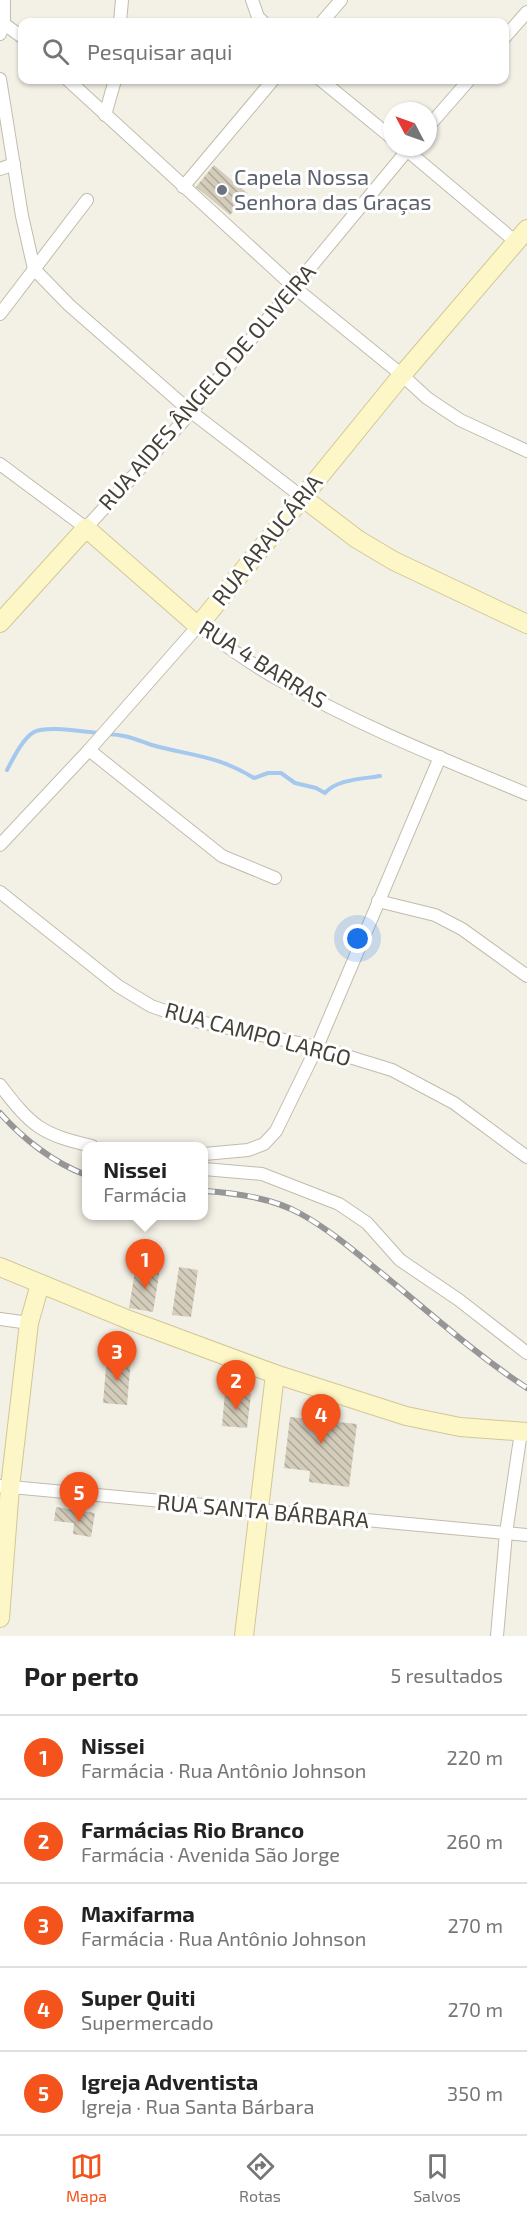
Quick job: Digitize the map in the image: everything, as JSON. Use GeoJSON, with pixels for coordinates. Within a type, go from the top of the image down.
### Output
{"type":"FeatureCollection","features":[{"type":"Feature","properties":{"kind":"street"},"geometry":{"type":"LineString","coordinates":[[4,0],[2,29],[18,35]]}},
{"type":"Feature","properties":{"kind":"street"},"geometry":{"type":"LineString","coordinates":[[120,18],[122,0]]}},
{"type":"Feature","properties":{"kind":"street"},"geometry":{"type":"LineString","coordinates":[[252,0],[259,18]]}},
{"type":"Feature","properties":{"kind":"street"},"geometry":{"type":"LineString","coordinates":[[325,18],[341,0]]}},
{"type":"Feature","properties":{"kind":"street"},"geometry":{"type":"LineString","coordinates":[[509,32],[527,12]]}},
{"type":"Feature","properties":{"kind":"street"},"geometry":{"type":"LineString","coordinates":[[0,79],[21,216],[34,269],[69,305],[190,411],[357,539],[394,561],[527,624]]}},
{"type":"Feature","properties":{"kind":"street"},"geometry":{"type":"LineString","coordinates":[[72,84],[294,287],[427,398],[460,420],[527,451]]}},
{"type":"Feature","properties":{"kind":"street"},"geometry":{"type":"LineString","coordinates":[[105,114],[113,84]]}},
{"type":"Feature","properties":{"kind":"street"},"geometry":{"type":"LineString","coordinates":[[183,187],[270,84]]}},
{"type":"Feature","properties":{"kind":"street"},"geometry":{"type":"LineString","coordinates":[[326,84],[383,131]]}},
{"type":"Feature","properties":{"kind":"street"},"geometry":{"type":"LineString","coordinates":[[437,117],[466,84]]}},
{"type":"Feature","properties":{"kind":"street","name":"RUA AIDES ÂNGELO DE OLIVEIRA"},"geometry":{"type":"LineString","coordinates":[[0,623],[190,411],[400,156]]}},
{"type":"Feature","properties":{"kind":"street"},"geometry":{"type":"LineString","coordinates":[[418,156],[522,235]]}},
{"type":"Feature","properties":{"kind":"street"},"geometry":{"type":"LineString","coordinates":[[0,169],[14,164]]}},
{"type":"Feature","properties":{"kind":"street"},"geometry":{"type":"LineString","coordinates":[[0,314],[87,200]]}},
{"type":"Feature","properties":{"kind":"street","name":"RUA ARAUCÁRIA"},"geometry":{"type":"LineString","coordinates":[[0,845],[89,750],[198,626],[402,375],[522,235]]}},
{"type":"Feature","properties":{"kind":"street","name":"RUA 4 BARRAS"},"geometry":{"type":"LineString","coordinates":[[0,464],[86,528],[198,626],[275,678],[311,698],[527,794]]}},
{"type":"Feature","properties":{"kind":"street"},"geometry":{"type":"LineString","coordinates":[[89,750],[222,856],[275,878]]}},
{"type":"Feature","properties":{"kind":"street"},"geometry":{"type":"LineString","coordinates":[[208,1154],[248,1150],[264,1144],[276,1131],[317,1047],[440,757]]}},
{"type":"Feature","properties":{"kind":"street","name":"RUA CAMPO LARGO"},"geometry":{"type":"LineString","coordinates":[[0,892],[118,986],[151,1006],[191,1020],[317,1047],[392,1070],[454,1103],[527,1157]]}},
{"type":"Feature","properties":{"kind":"street"},"geometry":{"type":"LineString","coordinates":[[378,901],[435,915],[462,929],[527,976]]}},
{"type":"Feature","properties":{"kind":"street"},"geometry":{"type":"LineString","coordinates":[[0,1085],[21,1112],[39,1129],[82,1144]]}},
{"type":"Feature","properties":{"kind":"street"},"geometry":{"type":"LineString","coordinates":[[208,1169],[262,1174],[339,1204],[367,1224],[400,1260],[459,1300],[527,1353]]}},
{"type":"Feature","properties":{"kind":"street"},"geometry":{"type":"LineString","coordinates":[[0,1267],[129,1320],[275,1374],[406,1416],[460,1427],[524,1432],[506,1533],[497,1636]]}},
{"type":"Feature","properties":{"kind":"street"},"geometry":{"type":"LineString","coordinates":[[0,1618],[5,1487],[29,1323],[40,1284]]}},
{"type":"Feature","properties":{"kind":"street"},"geometry":{"type":"LineString","coordinates":[[0,1319],[29,1323]]}},
{"type":"Feature","properties":{"kind":"street"},"geometry":{"type":"LineString","coordinates":[[244,1636],[275,1374]]}},
{"type":"Feature","properties":{"kind":"street","name":"RUA SANTA BÁRBARA"},"geometry":{"type":"LineString","coordinates":[[5,1487],[527,1535]]}},
{"type":"Feature","properties":{"kind":"building","name":"Capela Nossa Senhora das Graças"},"geometry":{"type":"Polygon","coordinates":[[[214,165],[248,194],[230,215],[196,187],[214,165]]]}},
{"type":"Feature","properties":{"kind":"building"},"geometry":{"type":"Polygon","coordinates":[[[136,1265],[160,1269],[153,1312],[129,1308],[136,1265]]]}},
{"type":"Feature","properties":{"kind":"building"},"geometry":{"type":"Polygon","coordinates":[[[179,1267],[198,1270],[191,1317],[172,1315],[179,1267]]]}},
{"type":"Feature","properties":{"kind":"building"},"geometry":{"type":"Polygon","coordinates":[[[107,1356],[131,1358],[127,1405],[103,1403],[107,1356]]]}},
{"type":"Feature","properties":{"kind":"building"},"geometry":{"type":"Polygon","coordinates":[[[225,1392],[251,1394],[247,1428],[222,1426],[225,1392]]]}},
{"type":"Feature","properties":{"kind":"building"},"geometry":{"type":"Polygon","coordinates":[[[290,1417],[357,1424],[349,1487],[309,1482],[310,1471],[284,1468],[290,1417]]]}},
{"type":"Feature","properties":{"kind":"building"},"geometry":{"type":"Polygon","coordinates":[[[56,1507],[95,1513],[91,1537],[73,1534],[74,1523],[54,1521],[56,1507]]]}},
{"type":"Feature","properties":{"kind":"waterway"},"geometry":{"type":"LineString","coordinates":[[7,770],[22,744],[34,732],[57,729],[100,733]]}},
{"type":"Feature","properties":{"kind":"waterway"},"geometry":{"type":"LineString","coordinates":[[107,734],[126,736],[152,745],[216,760],[254,778],[268,773],[281,773],[295,783],[316,788],[325,793],[343,782],[380,776]]}},
{"type":"Feature","properties":{"kind":"railway"},"geometry":{"type":"LineString","coordinates":[[0,1113],[40,1149],[62,1164],[82,1173]]}},
{"type":"Feature","properties":{"kind":"railway"},"geometry":{"type":"LineString","coordinates":[[208,1191],[266,1200],[290,1208],[311,1220],[349,1247],[450,1330],[527,1388]]}},
{"type":"Feature","properties":{"kind":"place","name":"Capela Nossa Senhora das Graças"},"geometry":{"type":"Point","coordinates":[222,190]}},
{"type":"Feature","properties":{"kind":"place","name":"Nissei"},"geometry":{"type":"Point","coordinates":[145,1289]}},
{"type":"Feature","properties":{"kind":"place","name":"Maxifarma"},"geometry":{"type":"Point","coordinates":[117,1381]}},
{"type":"Feature","properties":{"kind":"place","name":"Farmácias Rio Branco"},"geometry":{"type":"Point","coordinates":[236,1410]}},
{"type":"Feature","properties":{"kind":"place","name":"Super Quiti"},"geometry":{"type":"Point","coordinates":[321,1444]}},
{"type":"Feature","properties":{"kind":"place","name":"Igreja Adventista"},"geometry":{"type":"Point","coordinates":[79,1522]}}]}
